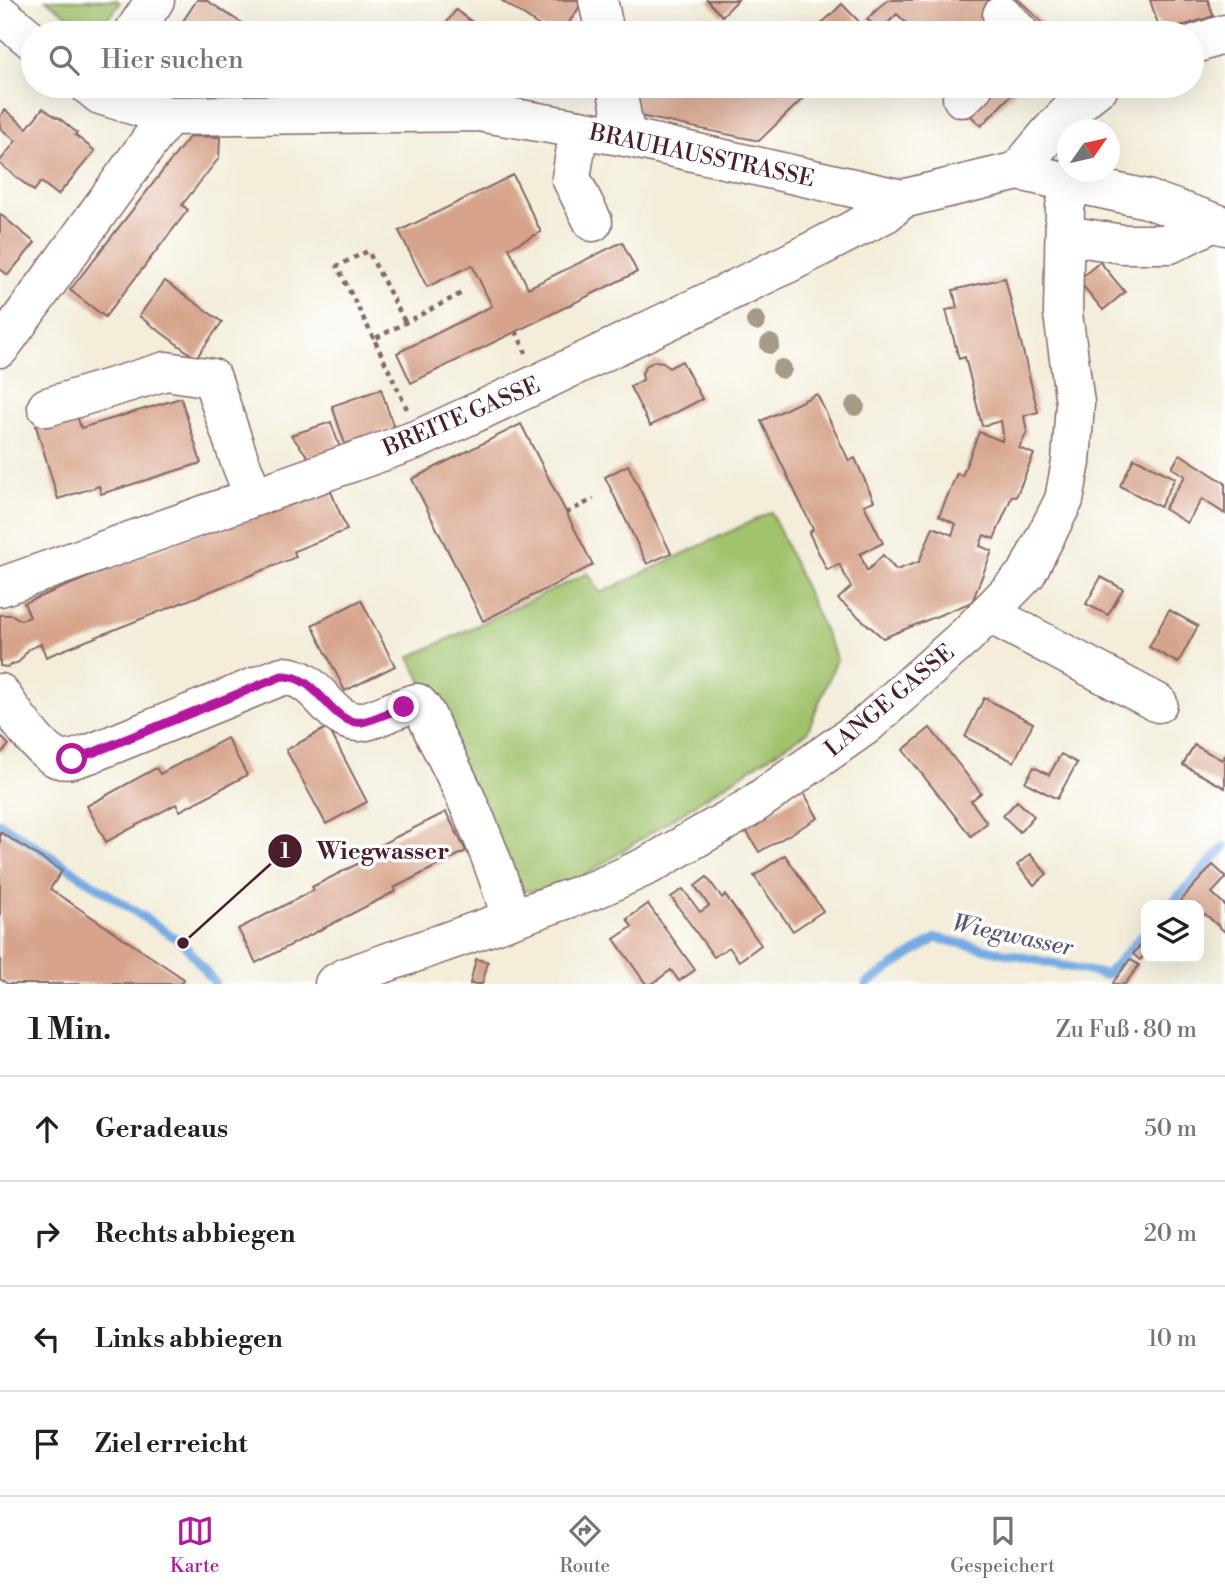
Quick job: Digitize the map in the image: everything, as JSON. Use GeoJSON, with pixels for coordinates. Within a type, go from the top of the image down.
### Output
{"type":"FeatureCollection","features":[{"type":"Feature","properties":{"kind":"street"},"geometry":{"type":"LineString","coordinates":[[140,21],[155,0]]}},
{"type":"Feature","properties":{"kind":"street"},"geometry":{"type":"LineString","coordinates":[[598,0],[602,21]]}},
{"type":"Feature","properties":{"kind":"street"},"geometry":{"type":"LineString","coordinates":[[0,14],[21,31]]}},
{"type":"Feature","properties":{"kind":"street"},"geometry":{"type":"LineString","coordinates":[[1204,41],[1225,34]]}},
{"type":"Feature","properties":{"kind":"street","name":"BRAUHAUSSTRASSE"},"geometry":{"type":"LineString","coordinates":[[121,98],[168,116],[479,112],[626,137],[902,199],[1018,171],[1147,199],[1219,224]]}},
{"type":"Feature","properties":{"kind":"street"},"geometry":{"type":"LineString","coordinates":[[618,98],[626,137]]}},
{"type":"Feature","properties":{"kind":"street"},"geometry":{"type":"LineString","coordinates":[[1018,171],[1078,98]]}},
{"type":"Feature","properties":{"kind":"street"},"geometry":{"type":"LineString","coordinates":[[0,348],[168,116]]}},
{"type":"Feature","properties":{"kind":"street"},"geometry":{"type":"LineString","coordinates":[[579,129],[571,178],[593,222]]}},
{"type":"Feature","properties":{"kind":"street","name":"LANGE GASSE"},"geometry":{"type":"LineString","coordinates":[[334,984],[346,977],[599,888],[649,864],[747,809],[865,726],[967,635],[1027,573],[1063,500],[1071,462],[1074,403],[1063,314],[1065,207],[1072,184]]}},
{"type":"Feature","properties":{"kind":"street","name":"BREITE GASSE"},"geometry":{"type":"LineString","coordinates":[[0,587],[421,438],[789,263],[886,213],[902,199]]}},
{"type":"Feature","properties":{"kind":"street"},"geometry":{"type":"LineString","coordinates":[[1065,235],[1123,244],[1170,244],[1219,224]]}},
{"type":"Feature","properties":{"kind":"street"},"geometry":{"type":"LineString","coordinates":[[47,407],[166,370],[212,378],[254,497]]}},
{"type":"Feature","properties":{"kind":"street"},"geometry":{"type":"LineString","coordinates":[[988,613],[1158,704]]}},
{"type":"Feature","properties":{"kind":"street"},"geometry":{"type":"LineString","coordinates":[[0,693],[35,738],[52,756],[61,760],[92,753],[282,676],[297,678],[308,684],[335,712],[351,721],[361,722],[416,703],[424,712],[443,749],[491,856],[511,919]]}},
{"type":"Feature","properties":{"kind":"path"},"geometry":{"type":"LineString","coordinates":[[405,322],[368,251],[337,266],[421,438]]}},
{"type":"Feature","properties":{"kind":"path"},"geometry":{"type":"LineString","coordinates":[[374,339],[464,292]]}},
{"type":"Feature","properties":{"kind":"path"},"geometry":{"type":"LineString","coordinates":[[516,331],[529,360]]}},
{"type":"Feature","properties":{"kind":"path"},"geometry":{"type":"LineString","coordinates":[[566,513],[594,499]]}},
{"type":"Feature","properties":{"kind":"green space"},"geometry":{"type":"Polygon","coordinates":[[[46,0],[117,0],[120,3],[106,21],[75,21],[46,0]]]}},
{"type":"Feature","properties":{"kind":"green space"},"geometry":{"type":"Polygon","coordinates":[[[771,512],[837,659],[807,732],[562,890],[518,891],[503,853],[410,657],[588,573],[601,593],[771,512]]]}},
{"type":"Feature","properties":{"kind":"building"},"geometry":{"type":"Polygon","coordinates":[[[197,0],[206,0],[238,21],[183,21],[197,0]]]}},
{"type":"Feature","properties":{"kind":"building"},"geometry":{"type":"Polygon","coordinates":[[[501,0],[577,0],[582,3],[570,21],[532,21],[501,0]]]}},
{"type":"Feature","properties":{"kind":"building"},"geometry":{"type":"Polygon","coordinates":[[[707,0],[738,0],[722,16],[707,0]]]}},
{"type":"Feature","properties":{"kind":"building"},"geometry":{"type":"Polygon","coordinates":[[[887,0],[1019,0],[1041,21],[904,21],[897,14],[890,21],[867,19],[887,0]]]}},
{"type":"Feature","properties":{"kind":"building"},"geometry":{"type":"Polygon","coordinates":[[[1150,0],[1208,0],[1213,16],[1198,21],[1157,21],[1150,0]]]}},
{"type":"Feature","properties":{"kind":"building"},"geometry":{"type":"Polygon","coordinates":[[[842,4],[858,21],[824,21],[842,4]]]}},
{"type":"Feature","properties":{"kind":"building"},"geometry":{"type":"Polygon","coordinates":[[[456,10],[471,21],[448,21],[456,10]]]}},
{"type":"Feature","properties":{"kind":"building"},"geometry":{"type":"Polygon","coordinates":[[[630,98],[804,98],[759,141],[635,115],[630,98]]]}},
{"type":"Feature","properties":{"kind":"building"},"geometry":{"type":"Polygon","coordinates":[[[973,98],[1008,98],[981,126],[963,108],[973,98]]]}},
{"type":"Feature","properties":{"kind":"building"},"geometry":{"type":"Polygon","coordinates":[[[43,108],[58,117],[95,151],[58,195],[41,182],[34,191],[0,164],[16,141],[0,128],[0,117],[5,110],[27,128],[43,108]]]}},
{"type":"Feature","properties":{"kind":"building"},"geometry":{"type":"Polygon","coordinates":[[[190,136],[220,137],[219,158],[182,205],[188,210],[105,317],[70,290],[190,136]]]}},
{"type":"Feature","properties":{"kind":"building"},"geometry":{"type":"Polygon","coordinates":[[[513,175],[541,232],[509,248],[528,288],[622,242],[637,272],[411,383],[397,353],[492,306],[472,265],[427,287],[399,231],[513,175]]]}},
{"type":"Feature","properties":{"kind":"building"},"geometry":{"type":"Polygon","coordinates":[[[0,214],[35,243],[8,275],[0,269],[0,214]]]}},
{"type":"Feature","properties":{"kind":"building"},"geometry":{"type":"Polygon","coordinates":[[[1100,262],[1125,292],[1103,310],[1078,280],[1100,262]]]}},
{"type":"Feature","properties":{"kind":"building"},"geometry":{"type":"Polygon","coordinates":[[[1005,278],[1038,412],[1024,416],[1027,432],[1019,448],[1034,454],[994,539],[984,535],[980,546],[992,551],[972,602],[883,638],[838,599],[851,587],[839,564],[827,570],[809,533],[813,529],[761,421],[817,394],[849,461],[855,458],[874,501],[864,505],[883,543],[860,554],[867,571],[883,555],[896,570],[919,562],[933,527],[952,535],[956,524],[939,516],[957,473],[962,476],[979,432],[1002,441],[1003,433],[1001,421],[982,426],[965,357],[959,359],[946,310],[957,308],[953,290],[1005,278]]]}},
{"type":"Feature","properties":{"kind":"building"},"geometry":{"type":"Polygon","coordinates":[[[165,281],[222,322],[196,358],[139,316],[165,281]]]}},
{"type":"Feature","properties":{"kind":"building"},"geometry":{"type":"Polygon","coordinates":[[[655,361],[663,362],[669,368],[682,361],[702,399],[650,426],[630,387],[643,380],[642,373],[646,366],[655,361]]]}},
{"type":"Feature","properties":{"kind":"building"},"geometry":{"type":"Polygon","coordinates":[[[381,389],[394,428],[345,444],[332,406],[381,389]]]}},
{"type":"Feature","properties":{"kind":"building"},"geometry":{"type":"Polygon","coordinates":[[[181,398],[201,463],[101,494],[99,486],[58,499],[36,426],[76,413],[81,428],[181,398]]]}},
{"type":"Feature","properties":{"kind":"building"},"geometry":{"type":"Polygon","coordinates":[[[331,422],[340,448],[309,458],[291,435],[331,422]]]}},
{"type":"Feature","properties":{"kind":"building"},"geometry":{"type":"Polygon","coordinates":[[[521,424],[593,565],[483,621],[412,479],[521,424]]]}},
{"type":"Feature","properties":{"kind":"building"},"geometry":{"type":"Polygon","coordinates":[[[1180,454],[1225,483],[1225,514],[1202,499],[1187,523],[1164,509],[1185,476],[1172,468],[1180,454]]]}},
{"type":"Feature","properties":{"kind":"building"},"geometry":{"type":"Polygon","coordinates":[[[1134,458],[1175,478],[1160,507],[1120,486],[1134,458]]]}},
{"type":"Feature","properties":{"kind":"building"},"geometry":{"type":"Polygon","coordinates":[[[628,465],[671,553],[647,564],[605,477],[628,465]]]}},
{"type":"Feature","properties":{"kind":"building"},"geometry":{"type":"Polygon","coordinates":[[[327,482],[347,530],[294,551],[296,557],[46,657],[41,644],[29,649],[19,662],[7,667],[0,666],[0,615],[12,615],[21,620],[30,617],[24,603],[327,482]]]}},
{"type":"Feature","properties":{"kind":"building"},"geometry":{"type":"Polygon","coordinates":[[[1101,577],[1123,589],[1108,615],[1086,604],[1101,577]]]}},
{"type":"Feature","properties":{"kind":"building"},"geometry":{"type":"Polygon","coordinates":[[[361,600],[395,666],[345,691],[312,625],[361,600]]]}},
{"type":"Feature","properties":{"kind":"building"},"geometry":{"type":"Polygon","coordinates":[[[1169,610],[1198,626],[1178,663],[1149,647],[1169,610]]]}},
{"type":"Feature","properties":{"kind":"building"},"geometry":{"type":"Polygon","coordinates":[[[984,698],[1033,723],[1014,762],[965,737],[984,698]]]}},
{"type":"Feature","properties":{"kind":"building"},"geometry":{"type":"Polygon","coordinates":[[[328,727],[367,802],[326,824],[286,750],[328,727]]]}},
{"type":"Feature","properties":{"kind":"building"},"geometry":{"type":"Polygon","coordinates":[[[930,728],[981,793],[971,801],[987,823],[971,836],[903,750],[930,728]]]}},
{"type":"Feature","properties":{"kind":"building"},"geometry":{"type":"Polygon","coordinates":[[[0,735],[9,745],[0,754],[0,735]]]}},
{"type":"Feature","properties":{"kind":"building"},"geometry":{"type":"Polygon","coordinates":[[[227,738],[247,775],[180,811],[176,804],[106,842],[87,806],[156,768],[160,774],[227,738]]]}},
{"type":"Feature","properties":{"kind":"building"},"geometry":{"type":"Polygon","coordinates":[[[1194,745],[1222,760],[1225,755],[1225,788],[1183,765],[1194,745]]]}},
{"type":"Feature","properties":{"kind":"building"},"geometry":{"type":"Polygon","coordinates":[[[1061,754],[1077,763],[1057,799],[1025,782],[1034,767],[1049,775],[1061,754]]]}},
{"type":"Feature","properties":{"kind":"building"},"geometry":{"type":"Polygon","coordinates":[[[804,793],[818,818],[759,852],[744,827],[804,793]]]}},
{"type":"Feature","properties":{"kind":"building"},"geometry":{"type":"Polygon","coordinates":[[[1017,801],[1034,816],[1020,832],[1003,816],[1017,801]]]}},
{"type":"Feature","properties":{"kind":"building"},"geometry":{"type":"Polygon","coordinates":[[[446,812],[466,851],[394,888],[396,891],[256,963],[238,929],[377,854],[374,848],[446,812]]]}},
{"type":"Feature","properties":{"kind":"building"},"geometry":{"type":"Polygon","coordinates":[[[0,832],[62,871],[50,889],[184,979],[180,984],[8,984],[0,979],[0,832]]]}},
{"type":"Feature","properties":{"kind":"building"},"geometry":{"type":"Polygon","coordinates":[[[1030,854],[1047,874],[1034,885],[1017,865],[1030,854]]]}},
{"type":"Feature","properties":{"kind":"building"},"geometry":{"type":"Polygon","coordinates":[[[785,855],[823,911],[793,931],[754,876],[785,855]]]}},
{"type":"Feature","properties":{"kind":"building"},"geometry":{"type":"Polygon","coordinates":[[[1213,865],[1225,876],[1212,893],[1225,905],[1225,932],[1204,915],[1204,900],[1181,900],[1213,865]]]}},
{"type":"Feature","properties":{"kind":"building"},"geometry":{"type":"Polygon","coordinates":[[[707,877],[722,898],[725,895],[761,945],[739,961],[729,947],[714,957],[671,897],[683,889],[700,912],[709,906],[695,886],[707,877]]]}},
{"type":"Feature","properties":{"kind":"building"},"geometry":{"type":"Polygon","coordinates":[[[648,904],[695,970],[679,981],[671,970],[652,984],[646,984],[614,939],[632,927],[627,919],[648,904]]]}},
{"type":"Feature","properties":{"kind":"building"},"geometry":{"type":"Polygon","coordinates":[[[1141,945],[1140,960],[1133,954],[1141,945]]]}},
{"type":"Feature","properties":{"kind":"building"},"geometry":{"type":"Polygon","coordinates":[[[476,959],[488,962],[482,984],[470,984],[476,959]]]}},
{"type":"Feature","properties":{"kind":"building"},"geometry":{"type":"Polygon","coordinates":[[[1130,959],[1139,965],[1125,984],[1114,984],[1113,983],[1130,959]]]}},
{"type":"Feature","properties":{"kind":"waterway","name":"Wiegwasser"},"geometry":{"type":"LineString","coordinates":[[0,823],[183,943],[215,983]]}},
{"type":"Feature","properties":{"kind":"waterway","name":"Wiegwasser"},"geometry":{"type":"LineString","coordinates":[[1175,900],[1225,846]]}},
{"type":"Feature","properties":{"kind":"waterway","name":"Wiegwasser"},"geometry":{"type":"LineString","coordinates":[[866,984],[936,938],[1106,975],[1141,936]]}},
{"type":"Feature","properties":{"kind":"place","name":"Wiegwasser"},"geometry":{"type":"Point","coordinates":[183,943]}},
{"type":"Feature","properties":{"kind":"route"},"geometry":{"type":"LineString","coordinates":[[72,759],[282,676],[297,678],[308,684],[335,712],[351,721],[361,722],[404,707]]}}]}
